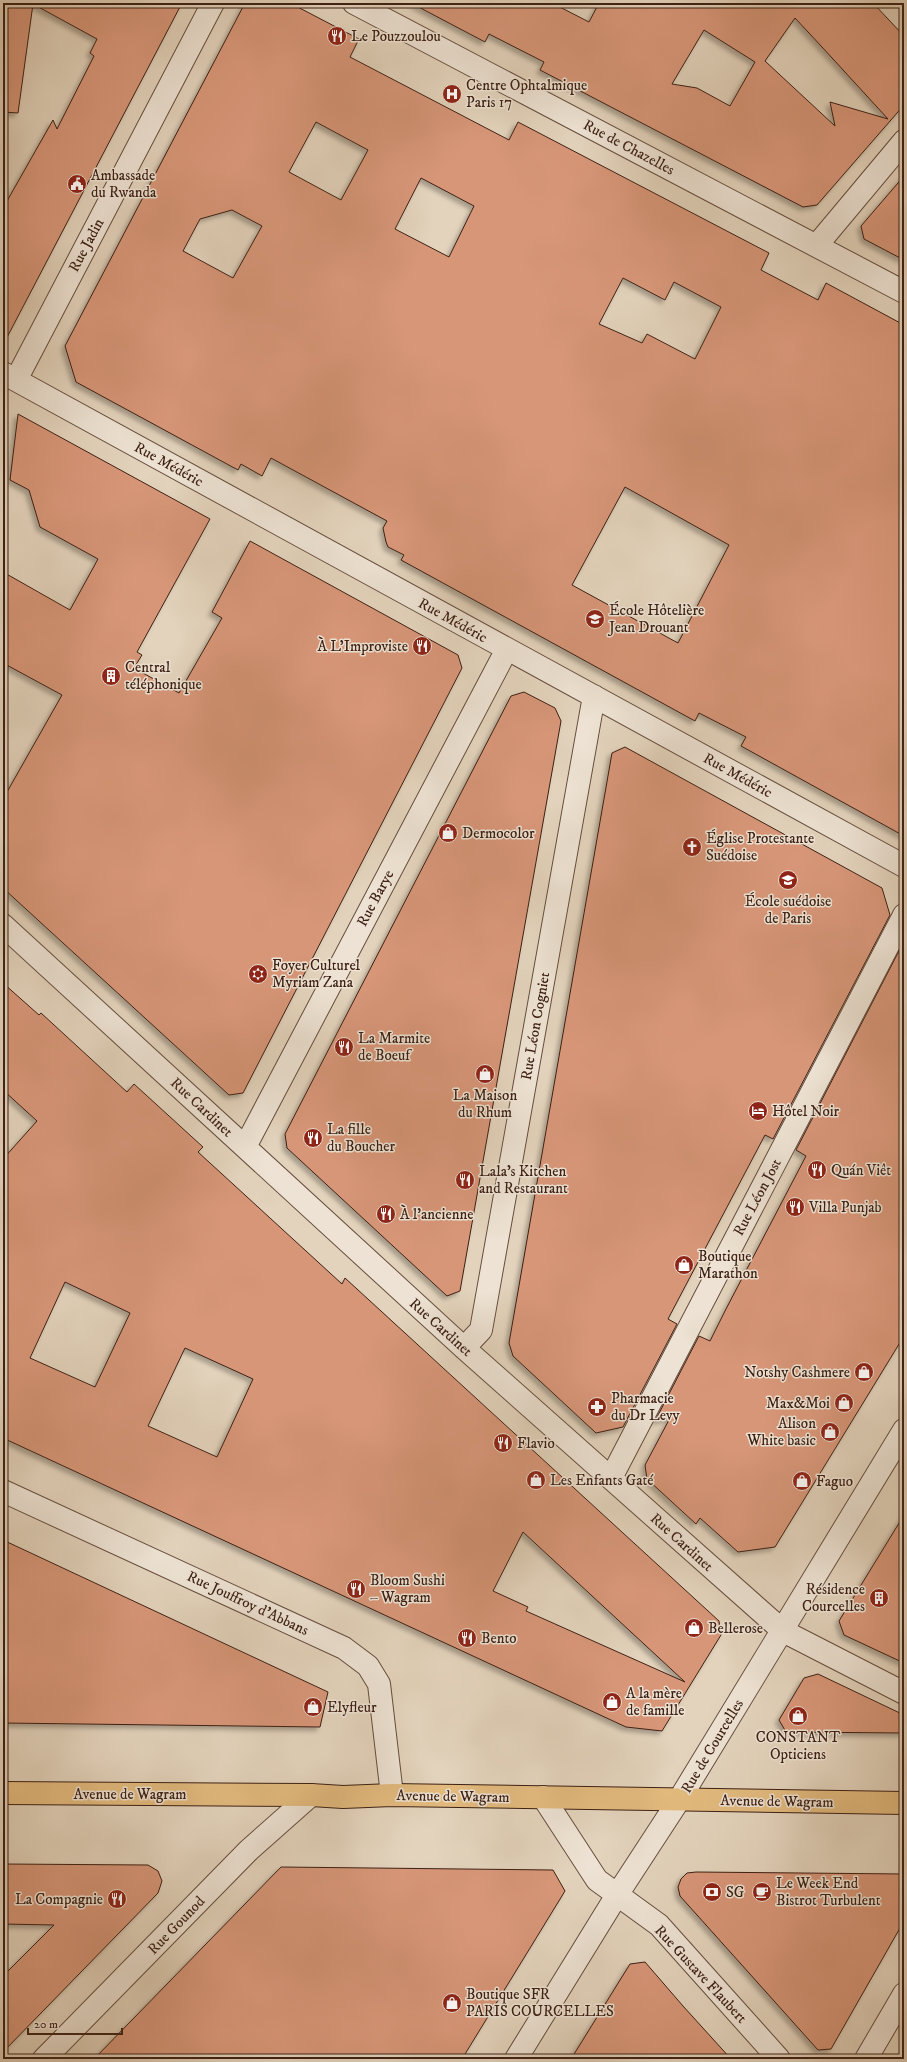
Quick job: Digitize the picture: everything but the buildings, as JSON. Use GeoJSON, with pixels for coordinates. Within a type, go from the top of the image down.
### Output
{"type":"FeatureCollection","features":[{"type":"Feature","properties":{"kind":"main road","name":"Avenue de Wagram"},"geometry":{"type":"LineString","coordinates":[[3,1793],[311,1795],[343,1797],[543,1797],[904,1803]]}},
{"type":"Feature","properties":{"kind":"street","name":"Rue Jadin"},"geometry":{"type":"LineString","coordinates":[[9,376],[213,3]]}},
{"type":"Feature","properties":{"kind":"street","name":"Rue de Chazelles"},"geometry":{"type":"LineString","coordinates":[[354,3],[904,292]]}},
{"type":"Feature","properties":{"kind":"street"},"geometry":{"type":"LineString","coordinates":[[817,245],[904,141]]}},
{"type":"Feature","properties":{"kind":"street","name":"Rue Médéric"},"geometry":{"type":"LineString","coordinates":[[9,376],[904,866]]}},
{"type":"Feature","properties":{"kind":"street","name":"Rue Barye"},"geometry":{"type":"LineString","coordinates":[[245,1147],[507,649]]}},
{"type":"Feature","properties":{"kind":"street","name":"Rue Léon Cogniet"},"geometry":{"type":"LineString","coordinates":[[464,1348],[482,1330],[594,696]]}},
{"type":"Feature","properties":{"kind":"street","name":"Rue Léon Jost"},"geometry":{"type":"LineString","coordinates":[[611,1478],[904,915]]}},
{"type":"Feature","properties":{"kind":"street","name":"Rue Cardinet"},"geometry":{"type":"LineString","coordinates":[[3,925],[464,1348],[783,1631],[904,1693]]}},
{"type":"Feature","properties":{"kind":"street","name":"Rue de Courcelles"},"geometry":{"type":"LineString","coordinates":[[516,2059],[617,1895],[679,1800],[904,1430]]}},
{"type":"Feature","properties":{"kind":"street","name":"Rue Jouffroy d'Abbans"},"geometry":{"type":"LineString","coordinates":[[3,1490],[344,1648],[368,1666],[379,1684],[392,1796]]}},
{"type":"Feature","properties":{"kind":"street","name":"Rue Gounod"},"geometry":{"type":"LineString","coordinates":[[44,2059],[249,1850],[311,1795]]}},
{"type":"Feature","properties":{"kind":"street","name":"Rue Gustave Flaubert"},"geometry":{"type":"LineString","coordinates":[[543,1797],[598,1880],[659,1926],[779,2059]]}},
{"type":"Feature","properties":{"kind":"street"},"geometry":{"type":"LineString","coordinates":[[866,2059],[904,1994]]}},
{"type":"Feature","properties":{"kind":"place","name":"Le Pouzzoulou"},"geometry":{"type":"Point","coordinates":[337,36]}},
{"type":"Feature","properties":{"kind":"place","name":"Centre Ophtalmique Paris 17"},"geometry":{"type":"Point","coordinates":[452,94]}},
{"type":"Feature","properties":{"kind":"place","name":"Ambassade du Rwanda"},"geometry":{"type":"Point","coordinates":[77,184]}},
{"type":"Feature","properties":{"kind":"place","name":"École Hôtelière Jean Drouant"},"geometry":{"type":"Point","coordinates":[595,619]}},
{"type":"Feature","properties":{"kind":"place","name":"À L'Improviste"},"geometry":{"type":"Point","coordinates":[422,646]}},
{"type":"Feature","properties":{"kind":"place","name":"Central téléphonique"},"geometry":{"type":"Point","coordinates":[111,676]}},
{"type":"Feature","properties":{"kind":"place","name":"Dermocolor"},"geometry":{"type":"Point","coordinates":[448,833]}},
{"type":"Feature","properties":{"kind":"place","name":"Église Protestante Suédoise"},"geometry":{"type":"Point","coordinates":[692,847]}},
{"type":"Feature","properties":{"kind":"place","name":"École suédoise de Paris"},"geometry":{"type":"Point","coordinates":[788,880]}},
{"type":"Feature","properties":{"kind":"place","name":"Foyer Culturel Myriam Zana"},"geometry":{"type":"Point","coordinates":[258,974]}},
{"type":"Feature","properties":{"kind":"place","name":"La Marmite de Boeuf"},"geometry":{"type":"Point","coordinates":[344,1047]}},
{"type":"Feature","properties":{"kind":"place","name":"La Maison du Rhum"},"geometry":{"type":"Point","coordinates":[485,1074]}},
{"type":"Feature","properties":{"kind":"place","name":"Hôtel Noir"},"geometry":{"type":"Point","coordinates":[758,1111]}},
{"type":"Feature","properties":{"kind":"place","name":"La fille du Boucher"},"geometry":{"type":"Point","coordinates":[313,1138]}},
{"type":"Feature","properties":{"kind":"place","name":"Quán Viêt"},"geometry":{"type":"Point","coordinates":[817,1170]}},
{"type":"Feature","properties":{"kind":"place","name":"Lala's Kitchen and Restaurant"},"geometry":{"type":"Point","coordinates":[465,1180]}},
{"type":"Feature","properties":{"kind":"place","name":"Villa Punjab"},"geometry":{"type":"Point","coordinates":[795,1207]}},
{"type":"Feature","properties":{"kind":"place","name":"À l'ancienne"},"geometry":{"type":"Point","coordinates":[386,1214]}},
{"type":"Feature","properties":{"kind":"place","name":"Boutique Marathon"},"geometry":{"type":"Point","coordinates":[684,1265]}},
{"type":"Feature","properties":{"kind":"place","name":"Notshy Cashmere"},"geometry":{"type":"Point","coordinates":[864,1372]}},
{"type":"Feature","properties":{"kind":"place","name":"Max&Moi"},"geometry":{"type":"Point","coordinates":[844,1403]}},
{"type":"Feature","properties":{"kind":"place","name":"Pharmacie du Dr Levy"},"geometry":{"type":"Point","coordinates":[597,1407]}},
{"type":"Feature","properties":{"kind":"place","name":"Alison White basic"},"geometry":{"type":"Point","coordinates":[830,1432]}},
{"type":"Feature","properties":{"kind":"place","name":"Flavio"},"geometry":{"type":"Point","coordinates":[503,1443]}},
{"type":"Feature","properties":{"kind":"place","name":"Les Enfants Gaté"},"geometry":{"type":"Point","coordinates":[536,1480]}},
{"type":"Feature","properties":{"kind":"place","name":"Faguo"},"geometry":{"type":"Point","coordinates":[802,1481]}},
{"type":"Feature","properties":{"kind":"place","name":"Bloom Sushi – Wagram"},"geometry":{"type":"Point","coordinates":[356,1589]}},
{"type":"Feature","properties":{"kind":"place","name":"Résidence Courcelles"},"geometry":{"type":"Point","coordinates":[879,1598]}},
{"type":"Feature","properties":{"kind":"place","name":"Bellerose"},"geometry":{"type":"Point","coordinates":[694,1628]}},
{"type":"Feature","properties":{"kind":"place","name":"Bento"},"geometry":{"type":"Point","coordinates":[467,1638]}},
{"type":"Feature","properties":{"kind":"place","name":"A la mère de famille"},"geometry":{"type":"Point","coordinates":[612,1702]}},
{"type":"Feature","properties":{"kind":"place","name":"Elyfleur"},"geometry":{"type":"Point","coordinates":[313,1707]}},
{"type":"Feature","properties":{"kind":"place","name":"CONSTANT Opticiens"},"geometry":{"type":"Point","coordinates":[798,1716]}},
{"type":"Feature","properties":{"kind":"place","name":"SG"},"geometry":{"type":"Point","coordinates":[712,1892]}},
{"type":"Feature","properties":{"kind":"place","name":"Le Week End Bistrot Turbulent"},"geometry":{"type":"Point","coordinates":[762,1892]}},
{"type":"Feature","properties":{"kind":"place","name":"La Compagnie"},"geometry":{"type":"Point","coordinates":[117,1899]}},
{"type":"Feature","properties":{"kind":"place","name":"Boutique SFR PARIS COURCELLES"},"geometry":{"type":"Point","coordinates":[452,2003]}}]}
